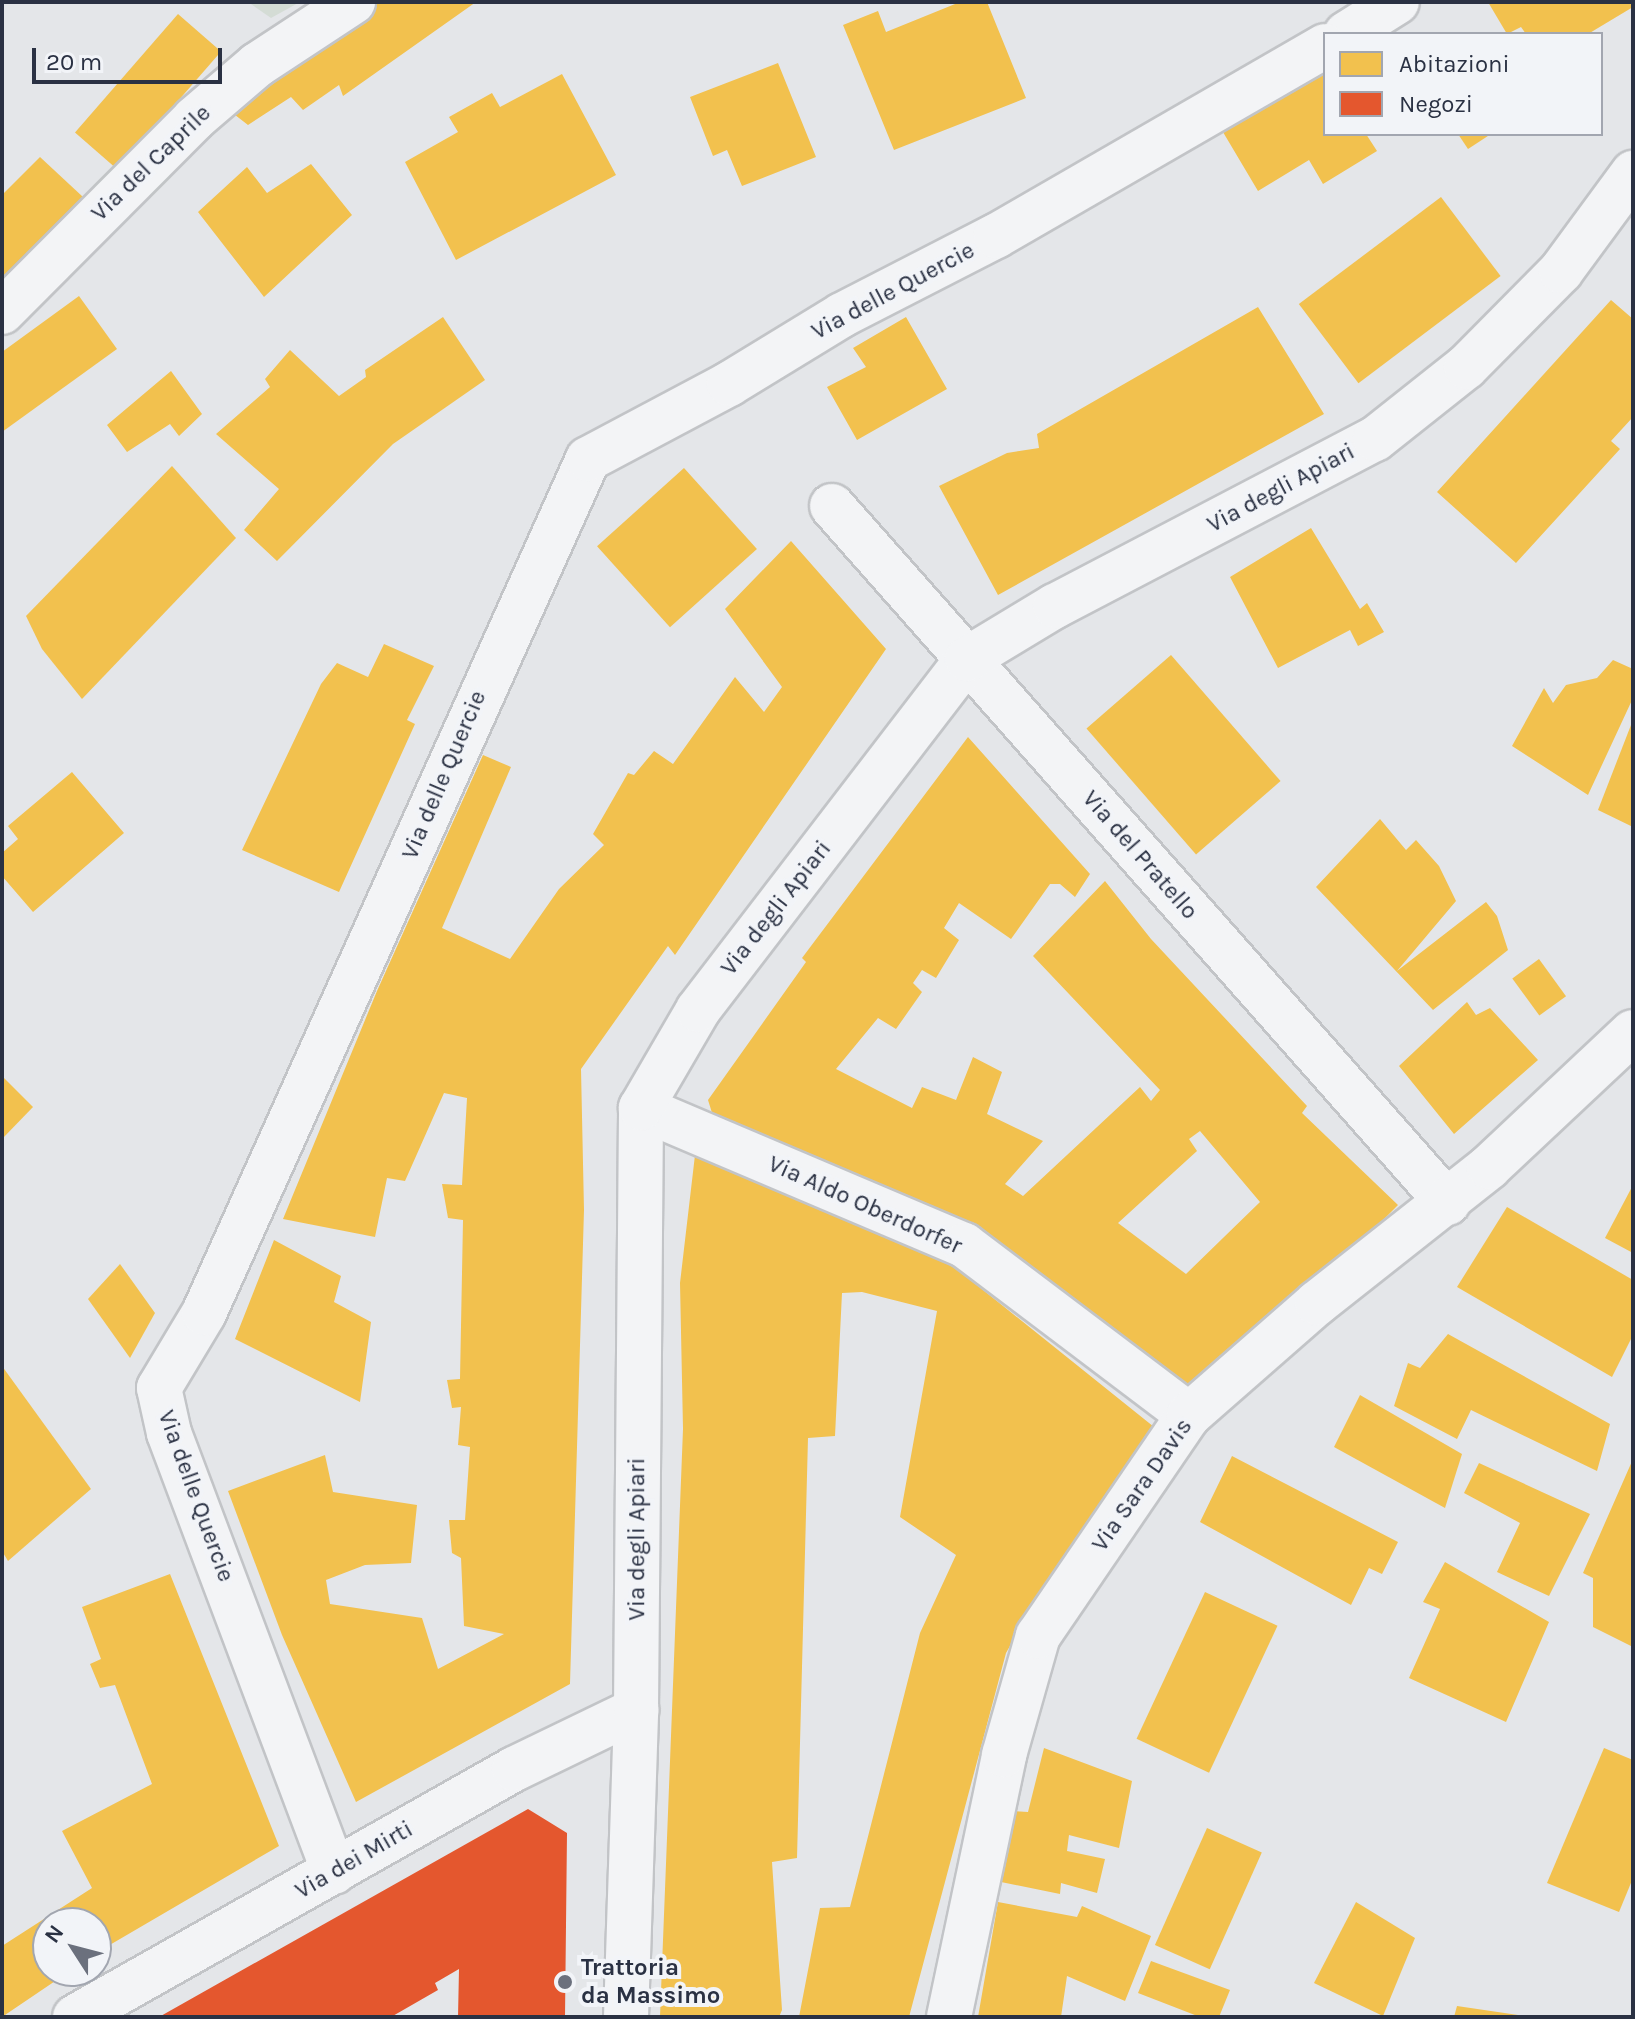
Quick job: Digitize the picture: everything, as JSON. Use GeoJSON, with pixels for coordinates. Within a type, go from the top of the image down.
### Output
{"type":"FeatureCollection","features":[{"type":"Feature","properties":{"kind":"street","name":"Via del Caprile"},"geometry":{"type":"LineString","coordinates":[[2,312],[194,119],[257,65],[353,2]]}},
{"type":"Feature","properties":{"kind":"street"},"geometry":{"type":"LineString","coordinates":[[1349,32],[1397,2]]}},
{"type":"Feature","properties":{"kind":"street","name":"Via delle Quercie"},"geometry":{"type":"LineString","coordinates":[[334,1872],[169,1433],[159,1388],[211,1299],[588,459],[729,384],[842,315],[1009,229],[1323,47]]}},
{"type":"Feature","properties":{"kind":"street","name":"Via degli Apiari"},"geometry":{"type":"LineString","coordinates":[[626,2017],[636,1710],[641,1108],[698,1010],[967,659],[1055,606],[1375,439],[1466,367],[1561,271],[1633,173]]}},
{"type":"Feature","properties":{"kind":"street","name":"Via del Pratello"},"geometry":{"type":"LineString","coordinates":[[832,506],[1448,1203]]}},
{"type":"Feature","properties":{"kind":"street","name":"Via Sara Davis"},"geometry":{"type":"LineString","coordinates":[[949,2017],[1004,1755],[1038,1636],[1189,1415],[1317,1303],[1448,1203],[1633,1032]]}},
{"type":"Feature","properties":{"kind":"street","name":"Via Aldo Oberdorfer"},"geometry":{"type":"LineString","coordinates":[[641,1108],[964,1245],[1189,1415]]}},
{"type":"Feature","properties":{"kind":"street","name":"Via dei Mirti"},"geometry":{"type":"LineString","coordinates":[[75,2017],[514,1769],[636,1710]]}},
{"type":"Feature","properties":{"kind":"shaded area"},"geometry":{"type":"Polygon","coordinates":[[[248,2],[300,2],[271,18],[248,2]]]}},
{"type":"Feature","properties":{"kind":"building: Abitazioni"},"geometry":{"type":"Polygon","coordinates":[[[373,2],[476,2],[343,96],[339,85],[303,110],[291,97],[248,125],[221,104],[373,2]]]}},
{"type":"Feature","properties":{"kind":"building: Abitazioni"},"geometry":{"type":"Polygon","coordinates":[[[960,2],[987,2],[1026,98],[894,150],[843,25],[878,11],[886,32],[960,2]]]}},
{"type":"Feature","properties":{"kind":"building: Abitazioni"},"geometry":{"type":"Polygon","coordinates":[[[1488,2],[1633,2],[1633,7],[1591,32],[1525,32],[1521,27],[1506,32],[1488,2]]]}},
{"type":"Feature","properties":{"kind":"building: Abitazioni"},"geometry":{"type":"Polygon","coordinates":[[[178,14],[221,51],[118,170],[75,132],[178,14]]]}},
{"type":"Feature","properties":{"kind":"building: Abitazioni"},"geometry":{"type":"Polygon","coordinates":[[[778,63],[816,157],[742,186],[727,150],[713,156],[690,97],[778,63]]]}},
{"type":"Feature","properties":{"kind":"building: Abitazioni"},"geometry":{"type":"Polygon","coordinates":[[[1323,68],[1323,136],[1367,136],[1377,151],[1323,184],[1309,160],[1258,191],[1217,122],[1323,68]]]}},
{"type":"Feature","properties":{"kind":"building: Abitazioni"},"geometry":{"type":"Polygon","coordinates":[[[562,74],[616,175],[456,260],[405,162],[458,132],[449,117],[492,93],[500,107],[562,74]]]}},
{"type":"Feature","properties":{"kind":"building: Abitazioni"},"geometry":{"type":"Polygon","coordinates":[[[1459,136],[1488,136],[1468,149],[1459,136]]]}},
{"type":"Feature","properties":{"kind":"building: Abitazioni"},"geometry":{"type":"Polygon","coordinates":[[[40,157],[83,197],[2,282],[2,195],[40,157]]]}},
{"type":"Feature","properties":{"kind":"building: Abitazioni"},"geometry":{"type":"Polygon","coordinates":[[[311,164],[352,215],[264,297],[198,212],[247,167],[267,193],[311,164]]]}},
{"type":"Feature","properties":{"kind":"building: Abitazioni"},"geometry":{"type":"Polygon","coordinates":[[[1441,197],[1501,276],[1358,383],[1299,304],[1441,197]]]}},
{"type":"Feature","properties":{"kind":"building: Abitazioni"},"geometry":{"type":"Polygon","coordinates":[[[79,296],[117,349],[2,432],[2,352],[79,296]]]}},
{"type":"Feature","properties":{"kind":"building: Abitazioni"},"geometry":{"type":"Polygon","coordinates":[[[1611,300],[1633,319],[1633,417],[1611,441],[1620,449],[1516,563],[1437,492],[1611,300]]]}},
{"type":"Feature","properties":{"kind":"building: Abitazioni"},"geometry":{"type":"Polygon","coordinates":[[[1258,307],[1324,414],[998,595],[939,486],[1007,453],[1039,448],[1037,434],[1258,307]]]}},
{"type":"Feature","properties":{"kind":"building: Abitazioni"},"geometry":{"type":"Polygon","coordinates":[[[443,317],[485,380],[393,444],[277,561],[244,530],[279,489],[216,434],[270,387],[265,379],[290,350],[339,396],[366,377],[365,370],[443,317]]]}},
{"type":"Feature","properties":{"kind":"building: Abitazioni"},"geometry":{"type":"Polygon","coordinates":[[[906,317],[947,389],[857,440],[827,387],[866,367],[853,348],[906,317]]]}},
{"type":"Feature","properties":{"kind":"building: Abitazioni"},"geometry":{"type":"Polygon","coordinates":[[[171,371],[202,414],[179,436],[170,424],[127,452],[107,425],[171,371]]]}},
{"type":"Feature","properties":{"kind":"building: Abitazioni"},"geometry":{"type":"Polygon","coordinates":[[[172,466],[236,538],[82,699],[42,649],[26,616],[172,466]]]}},
{"type":"Feature","properties":{"kind":"building: Abitazioni"},"geometry":{"type":"Polygon","coordinates":[[[684,468],[757,549],[670,627],[597,546],[684,468]]]}},
{"type":"Feature","properties":{"kind":"building: Abitazioni"},"geometry":{"type":"Polygon","coordinates":[[[1311,528],[1360,609],[1367,603],[1384,632],[1358,646],[1350,630],[1278,668],[1230,577],[1311,528]]]}},
{"type":"Feature","properties":{"kind":"building: Abitazioni"},"geometry":{"type":"Polygon","coordinates":[[[791,541],[886,649],[675,955],[668,946],[581,1069],[584,1210],[570,1684],[356,1802],[282,1635],[228,1491],[325,1455],[333,1492],[417,1505],[411,1563],[365,1565],[326,1580],[330,1604],[422,1618],[438,1669],[504,1634],[464,1626],[461,1558],[452,1553],[449,1520],[465,1520],[470,1447],[458,1445],[461,1407],[452,1408],[447,1380],[460,1379],[463,1220],[448,1218],[442,1184],[462,1185],[467,1098],[444,1093],[405,1181],[387,1178],[375,1237],[283,1219],[377,991],[483,755],[511,767],[442,928],[510,959],[559,889],[604,845],[593,834],[628,773],[634,775],[654,751],[673,764],[735,677],[764,712],[782,687],[725,609],[791,541]]]}},
{"type":"Feature","properties":{"kind":"building: Abitazioni"},"geometry":{"type":"Polygon","coordinates":[[[384,644],[434,666],[407,720],[415,724],[339,892],[242,850],[321,684],[337,663],[368,677],[384,644]]]}},
{"type":"Feature","properties":{"kind":"building: Abitazioni"},"geometry":{"type":"Polygon","coordinates":[[[1171,655],[1281,781],[1196,855],[1086,728],[1171,655]]]}},
{"type":"Feature","properties":{"kind":"building: Abitazioni"},"geometry":{"type":"Polygon","coordinates":[[[1613,660],[1633,669],[1633,698],[1588,795],[1512,746],[1544,688],[1553,703],[1566,685],[1597,678],[1613,660]]]}},
{"type":"Feature","properties":{"kind":"building: Abitazioni"},"geometry":{"type":"Polygon","coordinates":[[[1633,726],[1633,827],[1598,810],[1633,726]]]}},
{"type":"Feature","properties":{"kind":"building: Abitazioni"},"geometry":{"type":"Polygon","coordinates":[[[968,737],[1090,874],[1075,897],[1060,884],[1050,884],[1011,939],[959,903],[944,928],[959,940],[936,978],[922,970],[913,983],[922,992],[896,1029],[878,1018],[836,1069],[912,1108],[922,1087],[956,1100],[973,1057],[1002,1072],[987,1114],[1043,1141],[1005,1184],[1023,1196],[1140,1087],[1151,1101],[1160,1090],[1033,956],[1105,881],[1151,939],[1307,1106],[1302,1113],[1398,1205],[1199,1406],[969,1223],[713,1116],[708,1100],[806,962],[802,958],[968,737]],[[1200,1131],[1189,1139],[1197,1151],[1118,1223],[1186,1274],[1260,1202],[1200,1131]]]}},
{"type":"Feature","properties":{"kind":"building: Abitazioni"},"geometry":{"type":"Polygon","coordinates":[[[72,772],[124,833],[33,912],[2,876],[2,853],[18,839],[8,826],[72,772]]]}},
{"type":"Feature","properties":{"kind":"building: Abitazioni"},"geometry":{"type":"Polygon","coordinates":[[[1380,819],[1406,850],[1416,840],[1439,866],[1456,901],[1397,971],[1486,902],[1497,916],[1508,950],[1433,1010],[1316,887],[1380,819]]]}},
{"type":"Feature","properties":{"kind":"building: Abitazioni"},"geometry":{"type":"Polygon","coordinates":[[[1539,959],[1566,996],[1539,1016],[1512,978],[1539,959]]]}},
{"type":"Feature","properties":{"kind":"building: Abitazioni"},"geometry":{"type":"Polygon","coordinates":[[[1467,1002],[1476,1015],[1490,1008],[1538,1060],[1454,1134],[1399,1066],[1467,1002]]]}},
{"type":"Feature","properties":{"kind":"building: Abitazioni"},"geometry":{"type":"Polygon","coordinates":[[[2,1076],[33,1107],[2,1139],[2,1076]]]}},
{"type":"Feature","properties":{"kind":"building: Abitazioni"},"geometry":{"type":"Polygon","coordinates":[[[695,1155],[947,1261],[1164,1435],[1044,1601],[1037,1598],[1006,1653],[909,2017],[799,2017],[820,1908],[850,1907],[920,1633],[956,1555],[900,1517],[937,1311],[862,1292],[842,1293],[835,1436],[808,1438],[797,1858],[772,1862],[782,2010],[779,2017],[660,2017],[683,1429],[680,1283],[695,1155]]]}},
{"type":"Feature","properties":{"kind":"building: Abitazioni"},"geometry":{"type":"Polygon","coordinates":[[[1633,1185],[1633,1253],[1605,1238],[1633,1185]]]}},
{"type":"Feature","properties":{"kind":"building: Abitazioni"},"geometry":{"type":"Polygon","coordinates":[[[1507,1207],[1633,1280],[1633,1335],[1612,1377],[1457,1287],[1507,1207]]]}},
{"type":"Feature","properties":{"kind":"building: Abitazioni"},"geometry":{"type":"Polygon","coordinates":[[[274,1240],[341,1276],[334,1302],[371,1322],[360,1402],[235,1339],[274,1240]]]}},
{"type":"Feature","properties":{"kind":"building: Abitazioni"},"geometry":{"type":"Polygon","coordinates":[[[120,1264],[155,1313],[130,1358],[88,1299],[120,1264]]]}},
{"type":"Feature","properties":{"kind":"building: Abitazioni"},"geometry":{"type":"Polygon","coordinates":[[[1448,1334],[1610,1424],[1597,1471],[1471,1410],[1457,1439],[1394,1406],[1408,1363],[1420,1368],[1448,1334]]]}},
{"type":"Feature","properties":{"kind":"building: Abitazioni"},"geometry":{"type":"Polygon","coordinates":[[[2,1366],[91,1489],[8,1561],[2,1551],[2,1366]]]}},
{"type":"Feature","properties":{"kind":"building: Abitazioni"},"geometry":{"type":"Polygon","coordinates":[[[1360,1395],[1462,1454],[1445,1508],[1334,1447],[1360,1395]]]}},
{"type":"Feature","properties":{"kind":"building: Abitazioni"},"geometry":{"type":"Polygon","coordinates":[[[1232,1456],[1398,1542],[1382,1574],[1369,1568],[1351,1605],[1200,1522],[1232,1456]]]}},
{"type":"Feature","properties":{"kind":"building: Abitazioni"},"geometry":{"type":"Polygon","coordinates":[[[1633,1459],[1633,1647],[1593,1627],[1593,1578],[1583,1573],[1633,1459]]]}},
{"type":"Feature","properties":{"kind":"building: Abitazioni"},"geometry":{"type":"Polygon","coordinates":[[[1479,1463],[1590,1514],[1549,1596],[1497,1572],[1520,1523],[1464,1493],[1479,1463]]]}},
{"type":"Feature","properties":{"kind":"building: Abitazioni"},"geometry":{"type":"Polygon","coordinates":[[[1445,1562],[1549,1622],[1506,1722],[1409,1678],[1440,1609],[1423,1602],[1445,1562]]]}},
{"type":"Feature","properties":{"kind":"building: Abitazioni"},"geometry":{"type":"Polygon","coordinates":[[[170,1574],[279,1846],[112,1944],[112,1907],[63,1907],[92,1888],[62,1831],[152,1784],[115,1685],[100,1688],[90,1664],[101,1659],[82,1607],[170,1574]]]}},
{"type":"Feature","properties":{"kind":"building: Abitazioni"},"geometry":{"type":"Polygon","coordinates":[[[1205,1592],[1278,1626],[1209,1773],[1137,1739],[1205,1592]]]}},
{"type":"Feature","properties":{"kind":"building: Abitazioni"},"geometry":{"type":"Polygon","coordinates":[[[1044,1748],[1132,1781],[1119,1848],[1069,1835],[1067,1851],[1105,1859],[1097,1893],[1061,1883],[1060,1894],[1001,1882],[1014,1811],[1028,1812],[1044,1748]]]}},
{"type":"Feature","properties":{"kind":"building: Abitazioni"},"geometry":{"type":"Polygon","coordinates":[[[1604,1748],[1633,1760],[1633,1878],[1619,1912],[1547,1883],[1604,1748]]]}},
{"type":"Feature","properties":{"kind":"building: Abitazioni"},"geometry":{"type":"Polygon","coordinates":[[[1207,1828],[1262,1852],[1210,1969],[1155,1945],[1207,1828]]]}},
{"type":"Feature","properties":{"kind":"building: Abitazioni"},"geometry":{"type":"Polygon","coordinates":[[[998,1902],[1077,1917],[1082,1906],[1151,1936],[1125,2001],[1067,1976],[1061,2017],[978,2017],[998,1902]]]}},
{"type":"Feature","properties":{"kind":"building: Abitazioni"},"geometry":{"type":"Polygon","coordinates":[[[1356,1902],[1415,1938],[1383,2016],[1314,1983],[1356,1902]]]}},
{"type":"Feature","properties":{"kind":"building: Abitazioni"},"geometry":{"type":"Polygon","coordinates":[[[32,1927],[32,1987],[46,1987],[2,2017],[2,1946],[32,1927]]]}},
{"type":"Feature","properties":{"kind":"building: Abitazioni"},"geometry":{"type":"Polygon","coordinates":[[[1151,1961],[1230,1990],[1219,2017],[1200,2017],[1138,1993],[1151,1961]]]}},
{"type":"Feature","properties":{"kind":"building: Abitazioni"},"geometry":{"type":"Polygon","coordinates":[[[1457,2006],[1518,2015],[1518,2017],[1454,2017],[1457,2006]]]}},
{"type":"Feature","properties":{"kind":"building: Negozi"},"geometry":{"type":"Polygon","coordinates":[[[528,1809],[567,1833],[565,2017],[458,2017],[459,1969],[435,1983],[438,1990],[391,2017],[159,2017],[528,1809]]]}},
{"type":"Feature","properties":{"kind":"place","name":"Trattoria da Massimo"},"geometry":{"type":"Point","coordinates":[565,1982]}}]}
